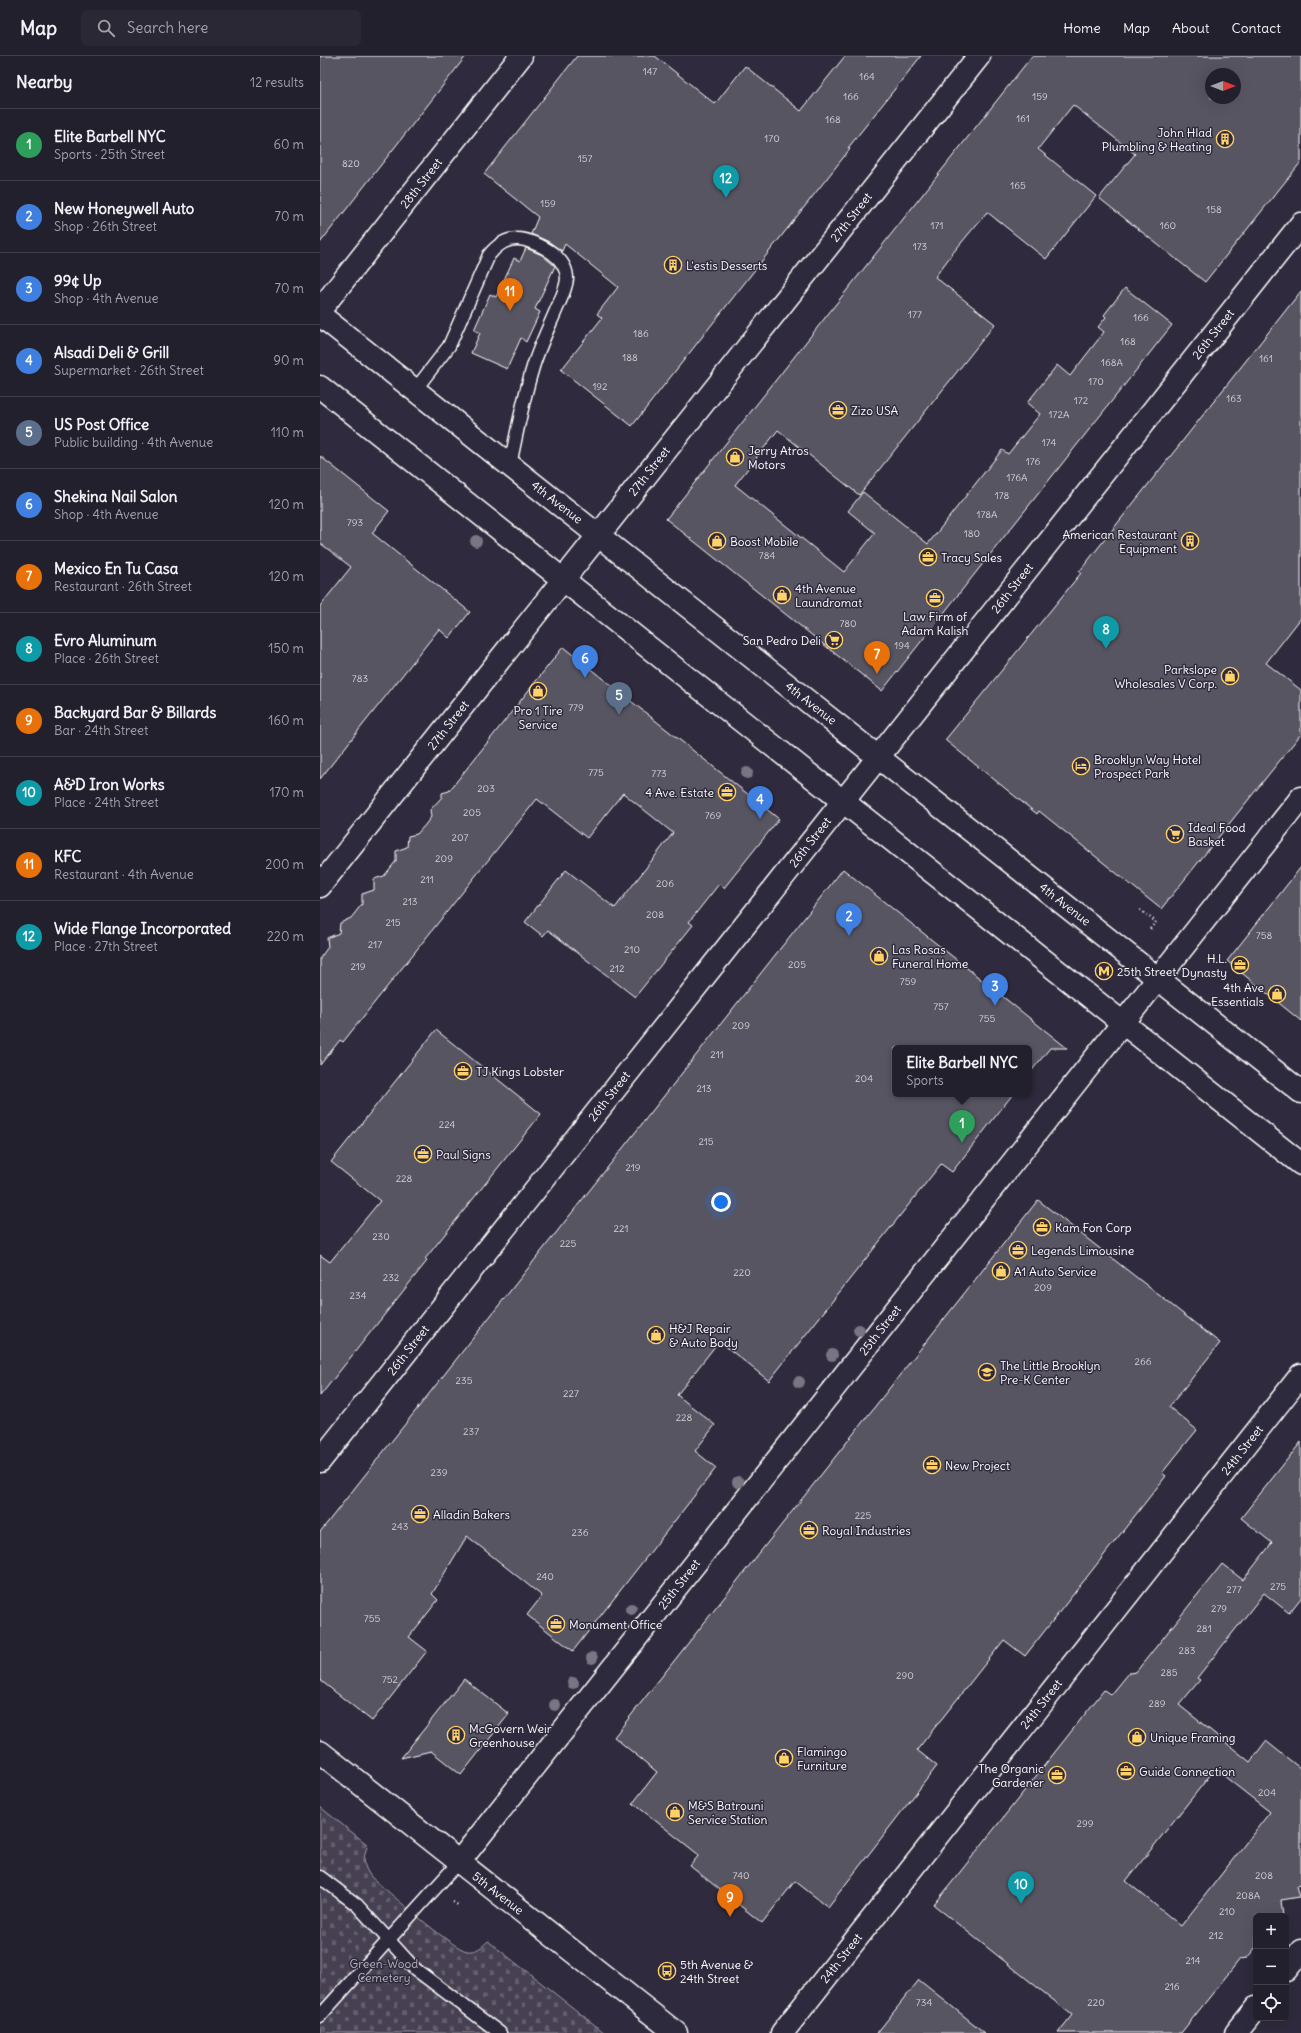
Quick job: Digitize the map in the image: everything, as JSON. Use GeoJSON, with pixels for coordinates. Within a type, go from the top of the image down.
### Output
{"type":"FeatureCollection","features":[{"type":"Feature","properties":{"kind":"street","name":"28th Street"},"geometry":{"type":"LineString","coordinates":[[320,310],[521,56]]}},
{"type":"Feature","properties":{"kind":"street","name":"27th Street"},"geometry":{"type":"LineString","coordinates":[[320,886],[979,56]]}},
{"type":"Feature","properties":{"kind":"street","name":"26th Street"},"geometry":{"type":"LineString","coordinates":[[320,1461],[1301,224]]}},
{"type":"Feature","properties":{"kind":"street","name":"4th Avenue"},"geometry":{"type":"LineString","coordinates":[[320,315],[1301,1092]]}},
{"type":"Feature","properties":{"kind":"street"},"geometry":{"type":"LineString","coordinates":[[320,387],[1301,1164]]}},
{"type":"Feature","properties":{"kind":"street","name":"25th Street"},"geometry":{"type":"LineString","coordinates":[[459,1862],[1301,798]]}},
{"type":"Feature","properties":{"kind":"street","name":"24th Street"},"geometry":{"type":"LineString","coordinates":[[782,2033],[1301,1375]]}},
{"type":"Feature","properties":{"kind":"street","name":"5th Avenue"},"geometry":{"type":"LineString","coordinates":[[320,1752],[676,2033]]}},
{"type":"Feature","properties":{"kind":"street"},"geometry":{"type":"LineString","coordinates":[[1289,1966],[1301,1951]]}},
{"type":"Feature","properties":{"kind":"street"},"geometry":{"type":"LineString","coordinates":[[1236,2033],[1253,2012]]}},
{"type":"Feature","properties":{"kind":"lane"},"geometry":{"type":"LineString","coordinates":[[415,390],[449,346],[489,255],[497,245],[508,240],[518,238],[535,243],[557,256],[564,268],[567,278],[564,292],[533,367],[510,465]]}},
{"type":"Feature","properties":{"kind":"lane"},"geometry":{"type":"LineString","coordinates":[[320,2016],[459,1862]]}},
{"type":"Feature","properties":{"kind":"lane"},"geometry":{"type":"LineString","coordinates":[[320,1877],[357,1905],[415,1969],[500,2033]]}},
{"type":"Feature","properties":{"kind":"path"},"geometry":{"type":"LineString","coordinates":[[1140,910],[1156,922],[1150,929]]}},
{"type":"Feature","properties":{"kind":"green space","name":"Green-Wood Cemetery"},"geometry":{"type":"Polygon","coordinates":[[[320,1807],[368,1845],[364,1862],[371,1877],[434,1930],[467,1951],[479,1949],[488,1941],[605,2033],[320,2033],[320,1807]]]}},
{"type":"Feature","properties":{"kind":"building"},"geometry":{"type":"Polygon","coordinates":[[[320,56],[466,56],[320,243],[320,56]]]}},
{"type":"Feature","properties":{"kind":"building"},"geometry":{"type":"Polygon","coordinates":[[[577,56],[655,56],[715,104],[745,66],[801,111],[845,56],[921,56],[848,148],[850,149],[632,426],[561,370],[602,318],[597,314],[618,287],[565,244],[562,251],[549,242],[531,234],[538,217],[484,174],[577,56]]]}},
{"type":"Feature","properties":{"kind":"building"},"geometry":{"type":"Polygon","coordinates":[[[1032,56],[1301,56],[1301,162],[1205,282],[1099,198],[1135,154],[1073,105],[1038,149],[1096,196],[1046,259],[987,212],[952,254],[935,277],[995,324],[859,495],[778,430],[735,485],[844,572],[875,533],[848,511],[863,492],[928,544],[1002,450],[1008,454],[1040,414],[1027,403],[1057,365],[1070,376],[1104,332],[1098,327],[1106,317],[1104,315],[1125,288],[1172,325],[882,691],[666,519],[1032,56]]]}},
{"type":"Feature","properties":{"kind":"building"},"geometry":{"type":"Polygon","coordinates":[[[526,248],[542,255],[555,266],[535,309],[540,312],[526,342],[521,338],[507,369],[471,353],[480,333],[474,330],[490,294],[496,297],[514,258],[520,261],[526,248]]]}},
{"type":"Feature","properties":{"kind":"building"},"geometry":{"type":"Polygon","coordinates":[[[1301,291],[1301,618],[1266,663],[1301,690],[1301,734],[1161,909],[1039,811],[1037,814],[945,740],[1081,573],[1079,572],[1301,291]]]}},
{"type":"Feature","properties":{"kind":"building"},"geometry":{"type":"Polygon","coordinates":[[[320,456],[389,511],[372,533],[470,612],[449,638],[439,629],[320,779],[320,606],[351,567],[320,543],[320,456]]]}},
{"type":"Feature","properties":{"kind":"building"},"geometry":{"type":"Polygon","coordinates":[[[563,647],[779,819],[724,888],[719,884],[689,922],[693,925],[635,997],[548,930],[543,936],[525,922],[566,870],[615,908],[673,833],[623,793],[587,838],[537,799],[343,1042],[340,1040],[320,1065],[320,958],[328,947],[327,938],[339,933],[340,923],[351,918],[362,904],[362,894],[374,890],[374,879],[384,876],[396,861],[396,851],[407,847],[408,836],[417,834],[425,825],[431,817],[430,810],[442,797],[442,793],[449,791],[563,647]]]}},
{"type":"Feature","properties":{"kind":"building"},"geometry":{"type":"Polygon","coordinates":[[[1301,867],[1301,1021],[1227,961],[1301,867]]]}},
{"type":"Feature","properties":{"kind":"building"},"geometry":{"type":"Polygon","coordinates":[[[843,869],[1067,1048],[1050,1048],[1032,1070],[1032,1045],[892,1045],[892,1097],[1011,1097],[952,1172],[941,1164],[769,1381],[719,1341],[677,1395],[715,1425],[695,1451],[716,1468],[573,1651],[527,1615],[542,1596],[467,1536],[432,1594],[438,1600],[409,1637],[427,1651],[372,1721],[320,1680],[320,1532],[843,869]]]}},
{"type":"Feature","properties":{"kind":"building"},"geometry":{"type":"Polygon","coordinates":[[[436,1030],[541,1114],[425,1259],[427,1261],[320,1396],[320,1255],[330,1262],[380,1201],[331,1162],[436,1030]]]}},
{"type":"Feature","properties":{"kind":"building"},"geometry":{"type":"Polygon","coordinates":[[[1038,1200],[1220,1343],[1169,1407],[1197,1430],[1162,1473],[1166,1476],[1025,1656],[1004,1640],[917,1750],[937,1766],[828,1907],[795,1881],[762,1923],[690,1866],[699,1855],[633,1803],[657,1772],[614,1737],[1038,1200]]]}},
{"type":"Feature","properties":{"kind":"building"},"geometry":{"type":"Polygon","coordinates":[[[1301,1442],[1301,1598],[1289,1613],[1264,1593],[1197,1678],[1200,1680],[1179,1705],[1250,1762],[1266,1741],[1301,1769],[1301,1882],[1297,1886],[1300,1897],[1281,1900],[1283,1913],[1253,1913],[1253,1951],[1247,1958],[1240,1959],[1181,2033],[1058,2033],[1072,2015],[934,1905],[1104,1690],[1111,1695],[1129,1673],[1136,1672],[1222,1564],[1243,1580],[1272,1543],[1241,1518],[1301,1442]],[[1215,1769],[1126,1881],[1181,1926],[1270,1812],[1215,1769]]]}},
{"type":"Feature","properties":{"kind":"building","name":"McGovern Weir Greenhouse"},"geometry":{"type":"Polygon","coordinates":[[[464,1679],[509,1714],[461,1775],[431,1751],[401,1758],[464,1679]]]}},
{"type":"Feature","properties":{"kind":"building"},"geometry":{"type":"Polygon","coordinates":[[[919,1980],[985,2033],[877,2033],[919,1980]]]}},
{"type":"Feature","properties":{"kind":"place","name":"John Hlad Plumbling & Heating"},"geometry":{"type":"Point","coordinates":[1225,139]}},
{"type":"Feature","properties":{"kind":"place","name":"Wide Flange Incorporated"},"geometry":{"type":"Point","coordinates":[726,198]}},
{"type":"Feature","properties":{"kind":"place","name":"L'estis Desserts"},"geometry":{"type":"Point","coordinates":[673,265]}},
{"type":"Feature","properties":{"kind":"place","name":"KFC"},"geometry":{"type":"Point","coordinates":[510,311]}},
{"type":"Feature","properties":{"kind":"place","name":"Zizo USA"},"geometry":{"type":"Point","coordinates":[838,410]}},
{"type":"Feature","properties":{"kind":"place","name":"Jerry Atros Motors"},"geometry":{"type":"Point","coordinates":[735,457]}},
{"type":"Feature","properties":{"kind":"place","name":"Boost Mobile"},"geometry":{"type":"Point","coordinates":[717,541]}},
{"type":"Feature","properties":{"kind":"place","name":"American Restaurant Equipment"},"geometry":{"type":"Point","coordinates":[1190,541]}},
{"type":"Feature","properties":{"kind":"place","name":"Tracy Sales"},"geometry":{"type":"Point","coordinates":[928,557]}},
{"type":"Feature","properties":{"kind":"place","name":"4th Avenue Laundromat"},"geometry":{"type":"Point","coordinates":[782,595]}},
{"type":"Feature","properties":{"kind":"place","name":"Law Firm of Adam Kalish"},"geometry":{"type":"Point","coordinates":[935,598]}},
{"type":"Feature","properties":{"kind":"place","name":"San Pedro Deli"},"geometry":{"type":"Point","coordinates":[834,640]}},
{"type":"Feature","properties":{"kind":"place","name":"Evro Aluminum"},"geometry":{"type":"Point","coordinates":[1106,649]}},
{"type":"Feature","properties":{"kind":"place","name":"Mexico En Tu Casa"},"geometry":{"type":"Point","coordinates":[877,674]}},
{"type":"Feature","properties":{"kind":"place","name":"Parkslope Wholesales V Corp."},"geometry":{"type":"Point","coordinates":[1230,676]}},
{"type":"Feature","properties":{"kind":"place","name":"Shekina Nail Salon"},"geometry":{"type":"Point","coordinates":[585,678]}},
{"type":"Feature","properties":{"kind":"place","name":"Pro 1 Tire Service"},"geometry":{"type":"Point","coordinates":[538,691]}},
{"type":"Feature","properties":{"kind":"place","name":"US Post Office"},"geometry":{"type":"Point","coordinates":[619,715]}},
{"type":"Feature","properties":{"kind":"place","name":"Brooklyn Way Hotel Prospect Park"},"geometry":{"type":"Point","coordinates":[1081,766]}},
{"type":"Feature","properties":{"kind":"place","name":"4 Ave. Estate"},"geometry":{"type":"Point","coordinates":[727,792]}},
{"type":"Feature","properties":{"kind":"place","name":"Alsadi Deli & Grill"},"geometry":{"type":"Point","coordinates":[760,819]}},
{"type":"Feature","properties":{"kind":"place","name":"Ideal Food Basket"},"geometry":{"type":"Point","coordinates":[1175,834]}},
{"type":"Feature","properties":{"kind":"place","name":"New Honeywell Auto"},"geometry":{"type":"Point","coordinates":[849,936]}},
{"type":"Feature","properties":{"kind":"place","name":"Las Rosas Funeral Home"},"geometry":{"type":"Point","coordinates":[879,956]}},
{"type":"Feature","properties":{"kind":"place","name":"H.L. Dynasty"},"geometry":{"type":"Point","coordinates":[1240,965]}},
{"type":"Feature","properties":{"kind":"place","name":"25th Street"},"geometry":{"type":"Point","coordinates":[1104,971]}},
{"type":"Feature","properties":{"kind":"place","name":"4th Ave Essentials"},"geometry":{"type":"Point","coordinates":[1277,994]}},
{"type":"Feature","properties":{"kind":"place","name":"99¢ Up"},"geometry":{"type":"Point","coordinates":[995,1006]}},
{"type":"Feature","properties":{"kind":"place","name":"TJ Kings Lobster"},"geometry":{"type":"Point","coordinates":[463,1071]}},
{"type":"Feature","properties":{"kind":"place","name":"Elite Barbell NYC"},"geometry":{"type":"Point","coordinates":[962,1143]}},
{"type":"Feature","properties":{"kind":"place","name":"Paul Signs"},"geometry":{"type":"Point","coordinates":[423,1154]}},
{"type":"Feature","properties":{"kind":"place","name":"Kam Fon Corp"},"geometry":{"type":"Point","coordinates":[1042,1227]}},
{"type":"Feature","properties":{"kind":"place","name":"Legends Limousine"},"geometry":{"type":"Point","coordinates":[1018,1250]}},
{"type":"Feature","properties":{"kind":"place","name":"A1 Auto Service"},"geometry":{"type":"Point","coordinates":[1001,1271]}},
{"type":"Feature","properties":{"kind":"place","name":"H&J Repair & Auto Body"},"geometry":{"type":"Point","coordinates":[656,1335]}},
{"type":"Feature","properties":{"kind":"place","name":"The Little Brooklyn Pre-K Center"},"geometry":{"type":"Point","coordinates":[987,1372]}},
{"type":"Feature","properties":{"kind":"place","name":"New Project"},"geometry":{"type":"Point","coordinates":[932,1465]}},
{"type":"Feature","properties":{"kind":"place","name":"Alladin Bakers"},"geometry":{"type":"Point","coordinates":[420,1514]}},
{"type":"Feature","properties":{"kind":"place","name":"Royal Industries"},"geometry":{"type":"Point","coordinates":[809,1530]}},
{"type":"Feature","properties":{"kind":"place","name":"Monument Office"},"geometry":{"type":"Point","coordinates":[556,1624]}},
{"type":"Feature","properties":{"kind":"place","name":"McGovern Weir Greenhouse"},"geometry":{"type":"Point","coordinates":[456,1735]}},
{"type":"Feature","properties":{"kind":"place","name":"Unique Framing"},"geometry":{"type":"Point","coordinates":[1137,1737]}},
{"type":"Feature","properties":{"kind":"place","name":"Flamingo Furniture"},"geometry":{"type":"Point","coordinates":[784,1758]}},
{"type":"Feature","properties":{"kind":"place","name":"Guide Connection"},"geometry":{"type":"Point","coordinates":[1126,1771]}},
{"type":"Feature","properties":{"kind":"place","name":"The Organic Gardener"},"geometry":{"type":"Point","coordinates":[1057,1775]}},
{"type":"Feature","properties":{"kind":"place","name":"M&S Batrouni Service Station"},"geometry":{"type":"Point","coordinates":[675,1812]}},
{"type":"Feature","properties":{"kind":"place","name":"A&D Iron Works"},"geometry":{"type":"Point","coordinates":[1021,1904]}},
{"type":"Feature","properties":{"kind":"place","name":"Backyard Bar & Billards"},"geometry":{"type":"Point","coordinates":[730,1917]}},
{"type":"Feature","properties":{"kind":"place","name":"5th Avenue & 24th Street"},"geometry":{"type":"Point","coordinates":[667,1971]}}]}
